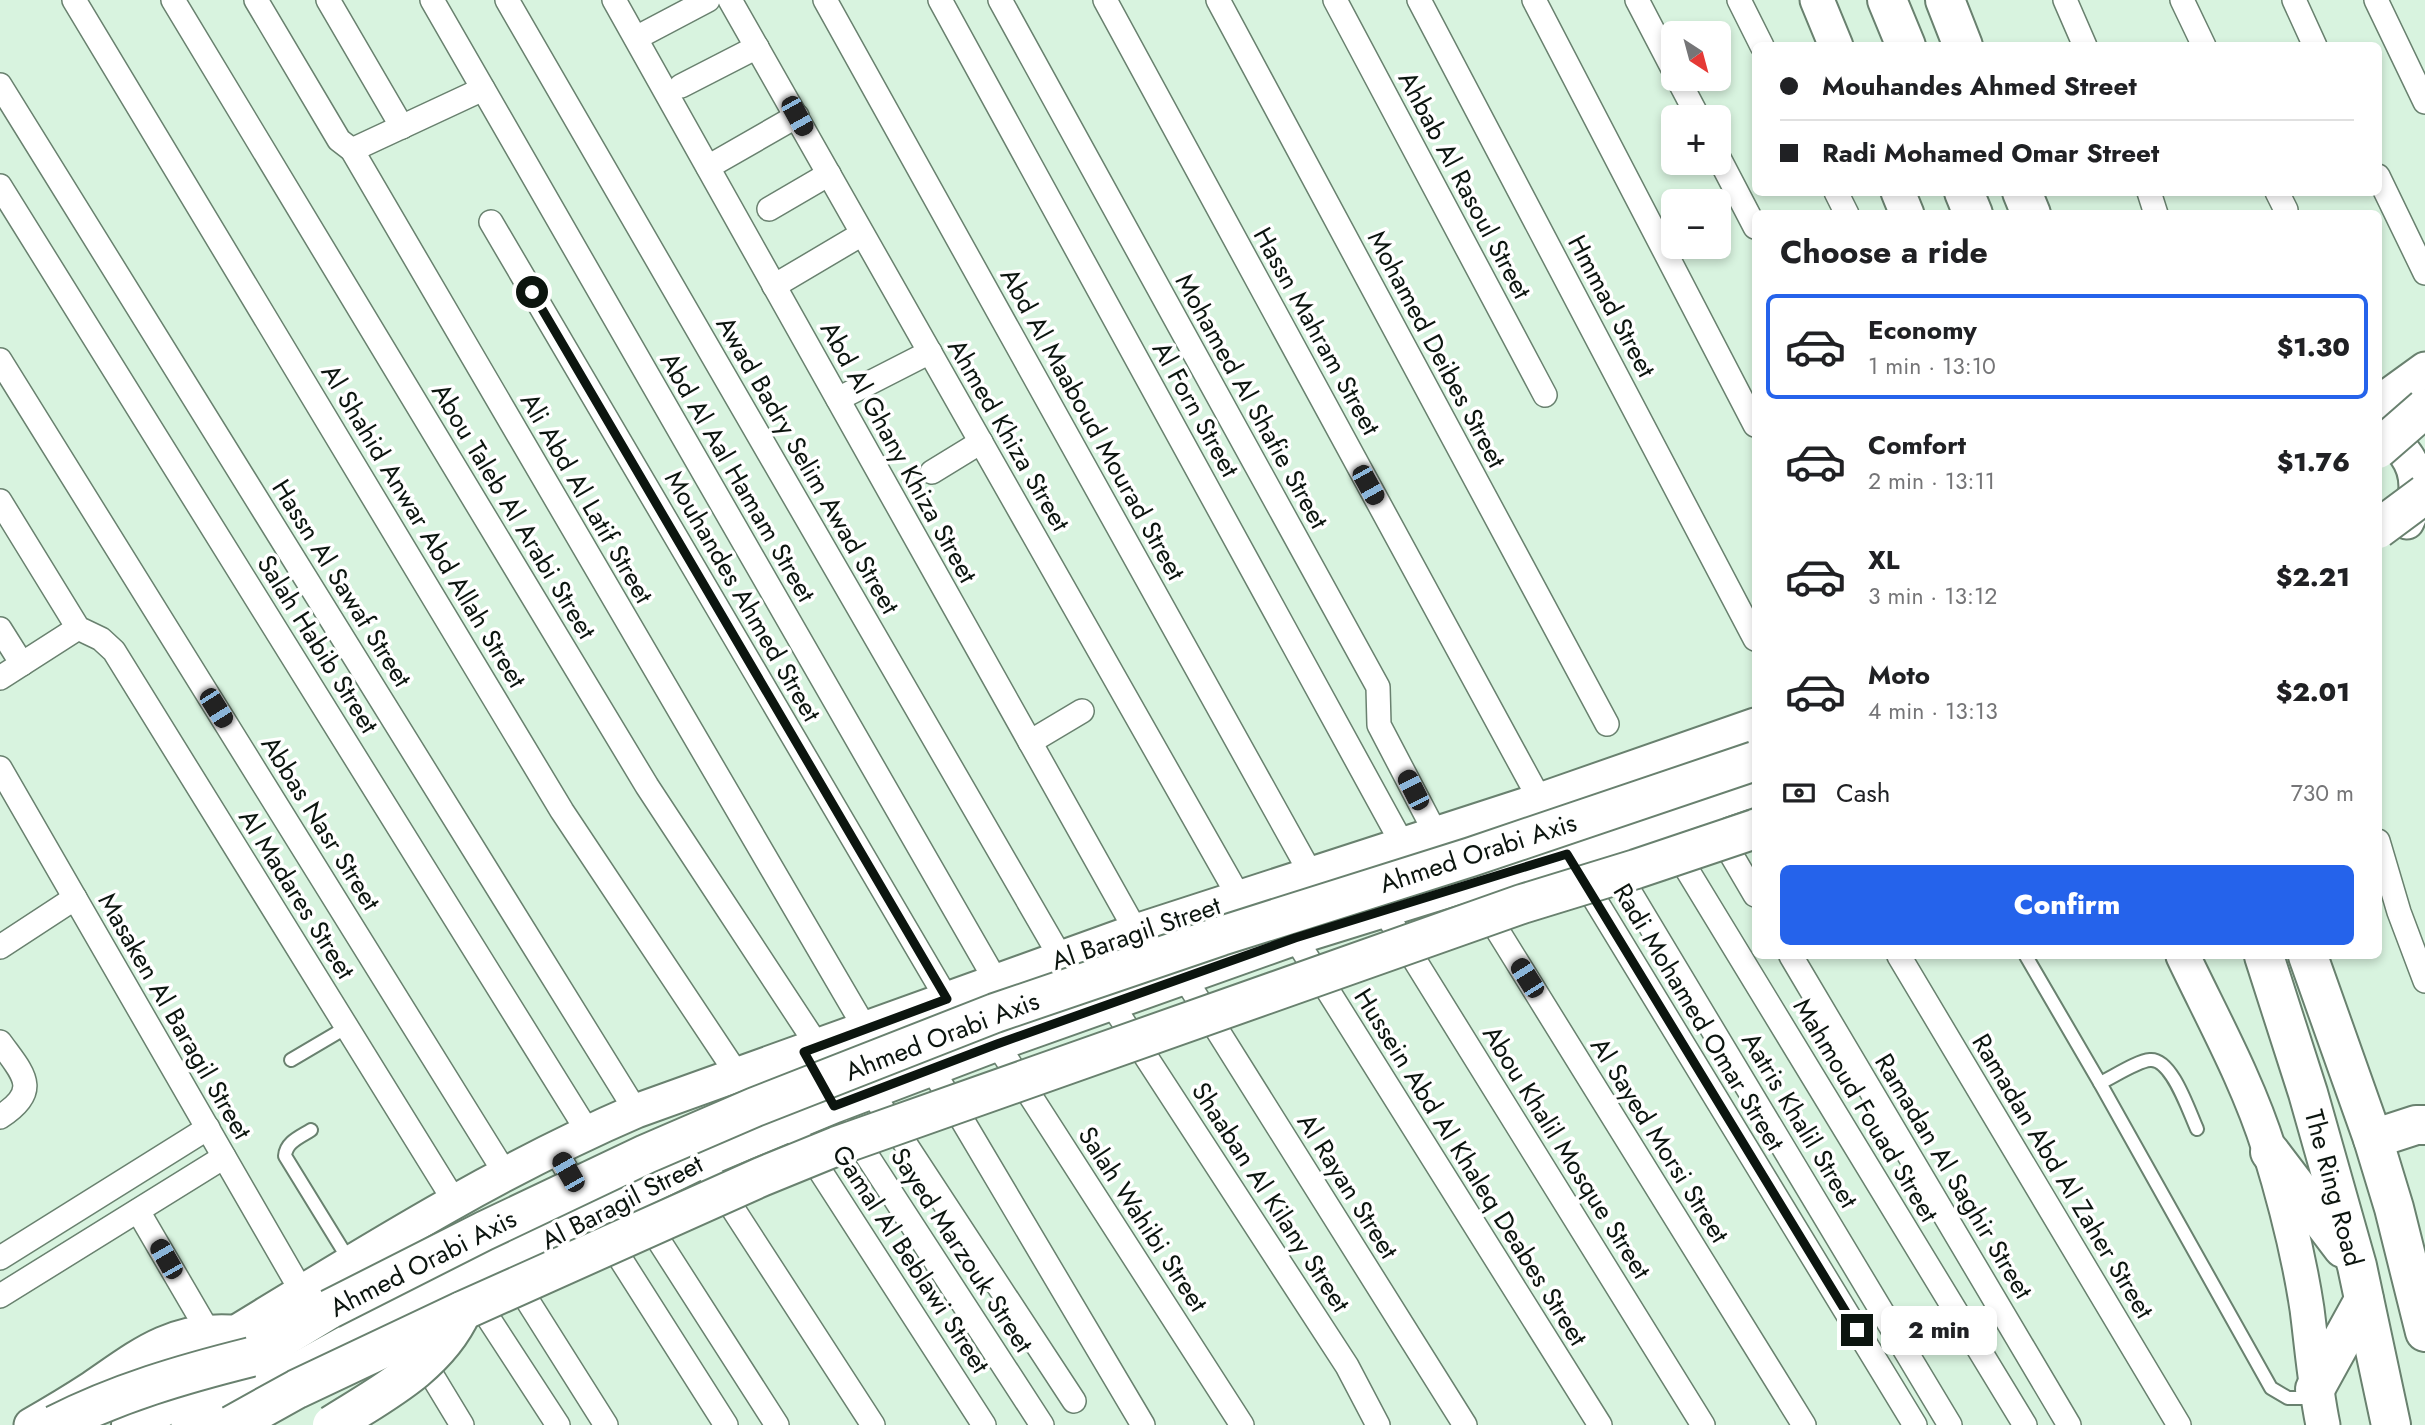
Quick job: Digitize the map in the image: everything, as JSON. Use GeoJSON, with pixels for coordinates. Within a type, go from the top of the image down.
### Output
{"type":"FeatureCollection","features":[{"type":"Feature","properties":{"kind":"highway"},"geometry":{"type":"LineString","coordinates":[[1887,0],[1904,42]]}},
{"type":"Feature","properties":{"kind":"highway"},"geometry":{"type":"LineString","coordinates":[[1945,0],[1961,42]]}},
{"type":"Feature","properties":{"kind":"highway"},"geometry":{"type":"LineString","coordinates":[[2382,446],[2425,408]]}},
{"type":"Feature","properties":{"kind":"highway"},"geometry":{"type":"LineString","coordinates":[[2382,537],[2422,502]]}},
{"type":"Feature","properties":{"kind":"highway","name":"Ahmed Orabi Axis"},"geometry":{"type":"LineString","coordinates":[[131,1425],[232,1340],[330,1309],[484,1231],[646,1154],[755,1107],[995,1013],[1752,762]]}},
{"type":"Feature","properties":{"kind":"highway"},"geometry":{"type":"LineString","coordinates":[[245,1422],[297,1389],[463,1296],[674,1214],[837,1146],[1522,904],[1752,830]]}},
{"type":"Feature","properties":{"kind":"highway","name":"The Ring Road"},"geometry":{"type":"LineString","coordinates":[[2265,959],[2308,1093],[2360,1283],[2391,1425]]}},
{"type":"Feature","properties":{"kind":"highway","name":"The Ring Road"},"geometry":{"type":"LineString","coordinates":[[2309,959],[2373,1139],[2394,1208],[2425,1332]]}},
{"type":"Feature","properties":{"kind":"highway"},"geometry":{"type":"LineString","coordinates":[[2373,1139],[2416,1125],[2425,1125]]}},
{"type":"Feature","properties":{"kind":"highway"},"geometry":{"type":"LineString","coordinates":[[2270,1152],[2360,1283],[2318,1404]]}},
{"type":"Feature","properties":{"kind":"highway"},"geometry":{"type":"LineString","coordinates":[[332,1425],[388,1389],[433,1354],[449,1335],[463,1296]]}},
{"type":"Feature","properties":{"kind":"highway"},"geometry":{"type":"LineString","coordinates":[[55,1425],[126,1393],[183,1374],[232,1340]]}},
{"type":"Feature","properties":{"kind":"street","name":"Al Shahid Anwar Abd Allah Street"},"geometry":{"type":"LineString","coordinates":[[74,0],[562,811],[737,1074]]}},
{"type":"Feature","properties":{"kind":"street","name":"Abou Taleb Al Arabi Street"},"geometry":{"type":"LineString","coordinates":[[173,0],[647,786],[810,1049],[834,1106]]}},
{"type":"Feature","properties":{"kind":"street","name":"Ali Abd Al Latif Street"},"geometry":{"type":"LineString","coordinates":[[256,0],[340,139],[352,150],[865,1028]]}},
{"type":"Feature","properties":{"kind":"street"},"geometry":{"type":"LineString","coordinates":[[328,0],[402,127]]}},
{"type":"Feature","properties":{"kind":"street","name":"Abd Al Aal Hamam Street"},"geometry":{"type":"LineString","coordinates":[[432,0],[996,981]]}},
{"type":"Feature","properties":{"kind":"street","name":"Awad Badry Selim Awad Street"},"geometry":{"type":"LineString","coordinates":[[507,0],[1061,958]]}},
{"type":"Feature","properties":{"kind":"street","name":"Abd Al Ghany Khiza Street"},"geometry":{"type":"LineString","coordinates":[[614,0],[1136,931]]}},
{"type":"Feature","properties":{"kind":"street"},"geometry":{"type":"LineString","coordinates":[[636,38],[708,0]]}},
{"type":"Feature","properties":{"kind":"street","name":"Ahmed Khiza Street"},"geometry":{"type":"LineString","coordinates":[[730,0],[1240,897]]}},
{"type":"Feature","properties":{"kind":"street","name":"Abd Al Maaboud Mourad Street"},"geometry":{"type":"LineString","coordinates":[[825,0],[1311,874]]}},
{"type":"Feature","properties":{"kind":"street","name":"Al Forn Street"},"geometry":{"type":"LineString","coordinates":[[940,0],[1403,845]]}},
{"type":"Feature","properties":{"kind":"street","name":"Mohamed Al Shafie Street"},"geometry":{"type":"LineString","coordinates":[[1000,0],[1378,687],[1379,725],[1436,834]]}},
{"type":"Feature","properties":{"kind":"street","name":"Hassn Mahram Street"},"geometry":{"type":"LineString","coordinates":[[1105,0],[1540,800]]}},
{"type":"Feature","properties":{"kind":"street","name":"Mohamed Deibes Street"},"geometry":{"type":"LineString","coordinates":[[1218,0],[1607,723]]}},
{"type":"Feature","properties":{"kind":"street","name":"Ahbab Al Rasoul Street"},"geometry":{"type":"LineString","coordinates":[[1335,0],[1545,395]]}},
{"type":"Feature","properties":{"kind":"street","name":"Hmmad Street"},"geometry":{"type":"LineString","coordinates":[[1419,0],[1752,633]]}},
{"type":"Feature","properties":{"kind":"street"},"geometry":{"type":"LineString","coordinates":[[1534,0],[1752,419]]}},
{"type":"Feature","properties":{"kind":"street"},"geometry":{"type":"LineString","coordinates":[[1637,0],[1661,46]]}},
{"type":"Feature","properties":{"kind":"street"},"geometry":{"type":"LineString","coordinates":[[1739,0],[1760,42]]}},
{"type":"Feature","properties":{"kind":"street"},"geometry":{"type":"LineString","coordinates":[[1817,0],[1834,42]]}},
{"type":"Feature","properties":{"kind":"street"},"geometry":{"type":"LineString","coordinates":[[2065,0],[2083,42]]}},
{"type":"Feature","properties":{"kind":"street"},"geometry":{"type":"LineString","coordinates":[[2182,0],[2202,42]]}},
{"type":"Feature","properties":{"kind":"street"},"geometry":{"type":"LineString","coordinates":[[2294,0],[2313,42]]}},
{"type":"Feature","properties":{"kind":"street"},"geometry":{"type":"LineString","coordinates":[[2376,0],[2425,102]]}},
{"type":"Feature","properties":{"kind":"street"},"geometry":{"type":"LineString","coordinates":[[681,86],[757,47]]}},
{"type":"Feature","properties":{"kind":"street","name":"Hassn Al Sawaf Street"},"geometry":{"type":"LineString","coordinates":[[0,85],[636,1111]]}},
{"type":"Feature","properties":{"kind":"street"},"geometry":{"type":"LineString","coordinates":[[352,150],[483,89]]}},
{"type":"Feature","properties":{"kind":"street"},"geometry":{"type":"LineString","coordinates":[[708,167],[797,116]]}},
{"type":"Feature","properties":{"kind":"street"},"geometry":{"type":"LineString","coordinates":[[769,209],[829,174]]}},
{"type":"Feature","properties":{"kind":"street"},"geometry":{"type":"LineString","coordinates":[[1728,175],[1752,221]]}},
{"type":"Feature","properties":{"kind":"street"},"geometry":{"type":"LineString","coordinates":[[2382,184],[2425,273]]}},
{"type":"Feature","properties":{"kind":"street","name":"Salah Habib Street"},"geometry":{"type":"LineString","coordinates":[[0,186],[587,1132]]}},
{"type":"Feature","properties":{"kind":"street","name":"Mouhandes Ahmed Street"},"geometry":{"type":"LineString","coordinates":[[491,222],[947,999]]}},
{"type":"Feature","properties":{"kind":"street"},"geometry":{"type":"LineString","coordinates":[[774,286],[862,233]]}},
{"type":"Feature","properties":{"kind":"street"},"geometry":{"type":"LineString","coordinates":[[838,399],[930,352]]}},
{"type":"Feature","properties":{"kind":"street","name":"Abbas Nasr Street"},"geometry":{"type":"LineString","coordinates":[[0,359],[505,1173]]}},
{"type":"Feature","properties":{"kind":"street"},"geometry":{"type":"LineString","coordinates":[[2382,400],[2425,369]]}},
{"type":"Feature","properties":{"kind":"street"},"geometry":{"type":"LineString","coordinates":[[2382,434],[2392,439],[2410,460],[2422,502]]}},
{"type":"Feature","properties":{"kind":"street"},"geometry":{"type":"LineString","coordinates":[[932,472],[981,442]]}},
{"type":"Feature","properties":{"kind":"street"},"geometry":{"type":"LineString","coordinates":[[0,501],[78,628],[0,678]]}},
{"type":"Feature","properties":{"kind":"street","name":"Al Madares Street"},"geometry":{"type":"LineString","coordinates":[[78,628],[101,639],[114,651],[455,1202]]}},
{"type":"Feature","properties":{"kind":"street"},"geometry":{"type":"LineString","coordinates":[[0,629],[22,664]]}},
{"type":"Feature","properties":{"kind":"street"},"geometry":{"type":"LineString","coordinates":[[1030,742],[1082,712]]}},
{"type":"Feature","properties":{"kind":"street","name":"Al Baragil Street"},"geometry":{"type":"LineString","coordinates":[[82,1425],[232,1340],[302,1292],[505,1173],[636,1111],[1136,931],[1540,800],[1752,726]]}},
{"type":"Feature","properties":{"kind":"street","name":"Masaken Al Baragil Street"},"geometry":{"type":"LineString","coordinates":[[0,768],[302,1292]]}},
{"type":"Feature","properties":{"kind":"street","name":"Al Baragil Street"},"geometry":{"type":"LineString","coordinates":[[309,1367],[383,1322],[463,1296],[503,1262],[594,1217],[629,1196],[702,1161],[834,1106],[997,1044],[1295,938],[1601,844],[1752,790]]}},
{"type":"Feature","properties":{"kind":"street"},"geometry":{"type":"LineString","coordinates":[[1704,808],[1752,890]]}},
{"type":"Feature","properties":{"kind":"street","name":"Mahmoud Fouad Street"},"geometry":{"type":"LineString","coordinates":[[1659,824],[2025,1425]]}},
{"type":"Feature","properties":{"kind":"street","name":"Aatris Khalil Street"},"geometry":{"type":"LineString","coordinates":[[1601,844],[1950,1425]]}},
{"type":"Feature","properties":{"kind":"street","name":"Radi Mohamed Omar Street"},"geometry":{"type":"LineString","coordinates":[[1567,854],[1915,1425]]}},
{"type":"Feature","properties":{"kind":"street"},"geometry":{"type":"LineString","coordinates":[[2382,855],[2399,912],[2425,981]]}},
{"type":"Feature","properties":{"kind":"street","name":"Al Sayed Morsi Street"},"geometry":{"type":"LineString","coordinates":[[1469,884],[1804,1425]]}},
{"type":"Feature","properties":{"kind":"street"},"geometry":{"type":"LineString","coordinates":[[0,947],[75,898]]}},
{"type":"Feature","properties":{"kind":"street","name":"Abou Khalil Mosque Street"},"geometry":{"type":"LineString","coordinates":[[1383,909],[1703,1425]]}},
{"type":"Feature","properties":{"kind":"street","name":"Hussein Abd Al Khaleq Deabes Street"},"geometry":{"type":"LineString","coordinates":[[1295,938],[1600,1425]]}},
{"type":"Feature","properties":{"kind":"street","name":"Ramadan Al Saghir Street"},"geometry":{"type":"LineString","coordinates":[[1793,959],[2069,1425]]}},
{"type":"Feature","properties":{"kind":"street","name":"Ramadan Abd Al Zaher Street"},"geometry":{"type":"LineString","coordinates":[[1901,959],[2179,1425]]}},
{"type":"Feature","properties":{"kind":"street"},"geometry":{"type":"LineString","coordinates":[[2184,959],[2248,1093],[2270,1152],[2289,1224],[2306,1307],[2318,1404]]}},
{"type":"Feature","properties":{"kind":"street","name":"Al Rayan Street"},"geometry":{"type":"LineString","coordinates":[[1184,977],[1465,1425]]}},
{"type":"Feature","properties":{"kind":"street","name":"Shaaban Al Kilany Street"},"geometry":{"type":"LineString","coordinates":[[1111,1003],[1347,1366],[1378,1425]]}},
{"type":"Feature","properties":{"kind":"street"},"geometry":{"type":"LineString","coordinates":[[0,1042],[22,1072],[25,1081],[21,1100],[0,1117]]}},
{"type":"Feature","properties":{"kind":"street","name":"Salah Wahibi Street"},"geometry":{"type":"LineString","coordinates":[[997,1044],[1242,1425]]}},
{"type":"Feature","properties":{"kind":"street"},"geometry":{"type":"LineString","coordinates":[[932,1069],[1143,1425]]}},
{"type":"Feature","properties":{"kind":"street"},"geometry":{"type":"LineString","coordinates":[[872,1093],[1074,1401]]}},
{"type":"Feature","properties":{"kind":"street","name":"Sayed Marzouk Street"},"geometry":{"type":"LineString","coordinates":[[834,1106],[1042,1425]]}},
{"type":"Feature","properties":{"kind":"street","name":"Gamal Al Beblawi Street"},"geometry":{"type":"LineString","coordinates":[[790,1124],[984,1425]]}},
{"type":"Feature","properties":{"kind":"street"},"geometry":{"type":"LineString","coordinates":[[0,1258],[208,1128]]}},
{"type":"Feature","properties":{"kind":"street"},"geometry":{"type":"LineString","coordinates":[[555,1150],[594,1217],[726,1425]]}},
{"type":"Feature","properties":{"kind":"street"},"geometry":{"type":"LineString","coordinates":[[0,1296],[224,1157]]}},
{"type":"Feature","properties":{"kind":"street"},"geometry":{"type":"LineString","coordinates":[[702,1161],[873,1425]]}},
{"type":"Feature","properties":{"kind":"street"},"geometry":{"type":"LineString","coordinates":[[629,1196],[777,1425]]}},
{"type":"Feature","properties":{"kind":"street"},"geometry":{"type":"LineString","coordinates":[[138,1211],[232,1340]]}},
{"type":"Feature","properties":{"kind":"street"},"geometry":{"type":"LineString","coordinates":[[503,1262],[606,1425]]}},
{"type":"Feature","properties":{"kind":"street"},"geometry":{"type":"LineString","coordinates":[[463,1296],[558,1425]]}},
{"type":"Feature","properties":{"kind":"street"},"geometry":{"type":"LineString","coordinates":[[383,1322],[462,1425]]}},
{"type":"Feature","properties":{"kind":"street"},"geometry":{"type":"LineString","coordinates":[[31,1425],[146,1351],[180,1336],[232,1340]]}},
{"type":"Feature","properties":{"kind":"street"},"geometry":{"type":"LineString","coordinates":[[245,1422],[309,1367]]}},
{"type":"Feature","properties":{"kind":"street"},"geometry":{"type":"LineString","coordinates":[[188,1425],[309,1367]]}},
{"type":"Feature","properties":{"kind":"street"},"geometry":{"type":"LineString","coordinates":[[309,1367],[361,1425]]}},
{"type":"Feature","properties":{"kind":"lane"},"geometry":{"type":"LineString","coordinates":[[2028,959],[2271,1388],[2288,1398],[2318,1404]]}},
{"type":"Feature","properties":{"kind":"lane"},"geometry":{"type":"LineString","coordinates":[[291,1060],[346,1027]]}},
{"type":"Feature","properties":{"kind":"lane"},"geometry":{"type":"LineString","coordinates":[[2100,1083],[2148,1059],[2158,1061],[2169,1069],[2197,1129]]}},
{"type":"Feature","properties":{"kind":"lane"},"geometry":{"type":"LineString","coordinates":[[311,1130],[290,1144],[285,1156],[351,1264]]}},
{"type":"Feature","properties":{"kind":"route"},"geometry":{"type":"LineString","coordinates":[[532,292],[947,999],[804,1052],[834,1106],[997,1044],[1295,938],[1567,854],[1857,1330]]}}]}
